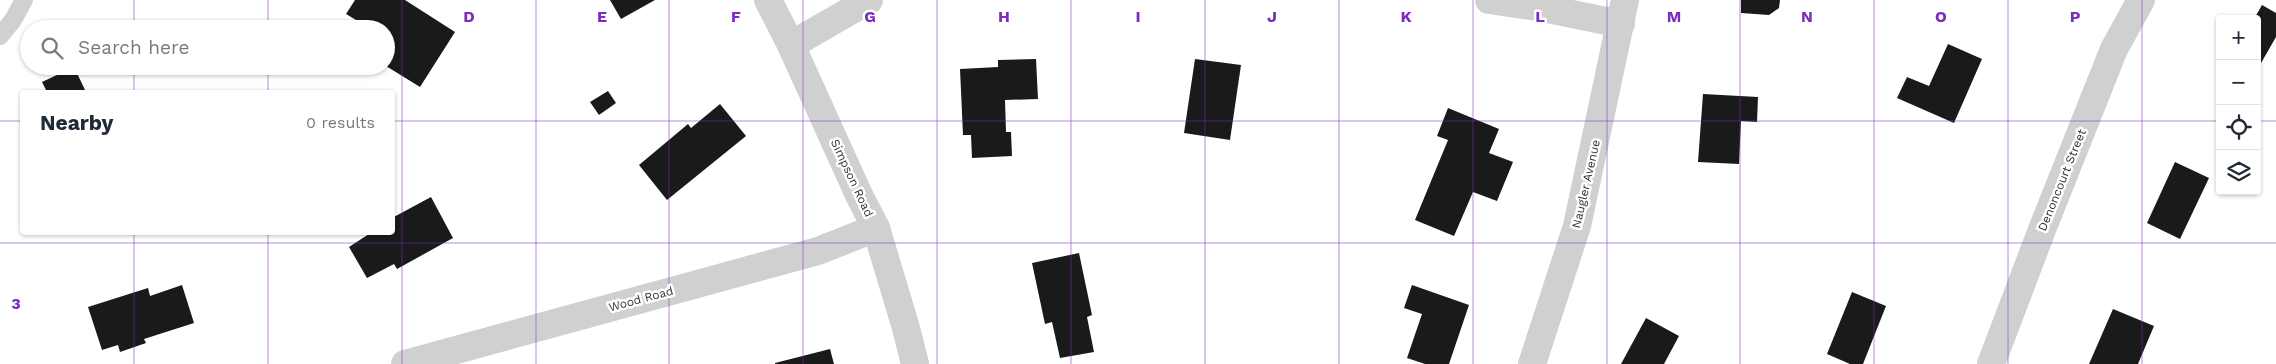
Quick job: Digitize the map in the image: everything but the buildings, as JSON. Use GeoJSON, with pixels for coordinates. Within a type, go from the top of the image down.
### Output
{"type":"FeatureCollection","features":[{"type":"Feature","properties":{"kind":"street","name":"Simpson Road"},"geometry":{"type":"LineString","coordinates":[[768,0],[792,45],[859,195],[876,228],[906,328],[914,364]]}},
{"type":"Feature","properties":{"kind":"street"},"geometry":{"type":"LineString","coordinates":[[792,45],[869,0]]}},
{"type":"Feature","properties":{"kind":"street"},"geometry":{"type":"LineString","coordinates":[[1489,0],[1538,6],[1623,12]]}},
{"type":"Feature","properties":{"kind":"street","name":"Denoncourt Street"},"geometry":{"type":"LineString","coordinates":[[1991,364],[2114,49],[2141,0]]}},
{"type":"Feature","properties":{"kind":"street","name":"Naugler Avenue"},"geometry":{"type":"LineString","coordinates":[[1532,364],[1577,226],[1623,12]]}},
{"type":"Feature","properties":{"kind":"street","name":"Wood Road"},"geometry":{"type":"LineString","coordinates":[[405,364],[818,251],[876,228]]}},
{"type":"Feature","properties":{"kind":"lane"},"geometry":{"type":"LineString","coordinates":[[0,36],[13,20],[24,0]]}}]}
